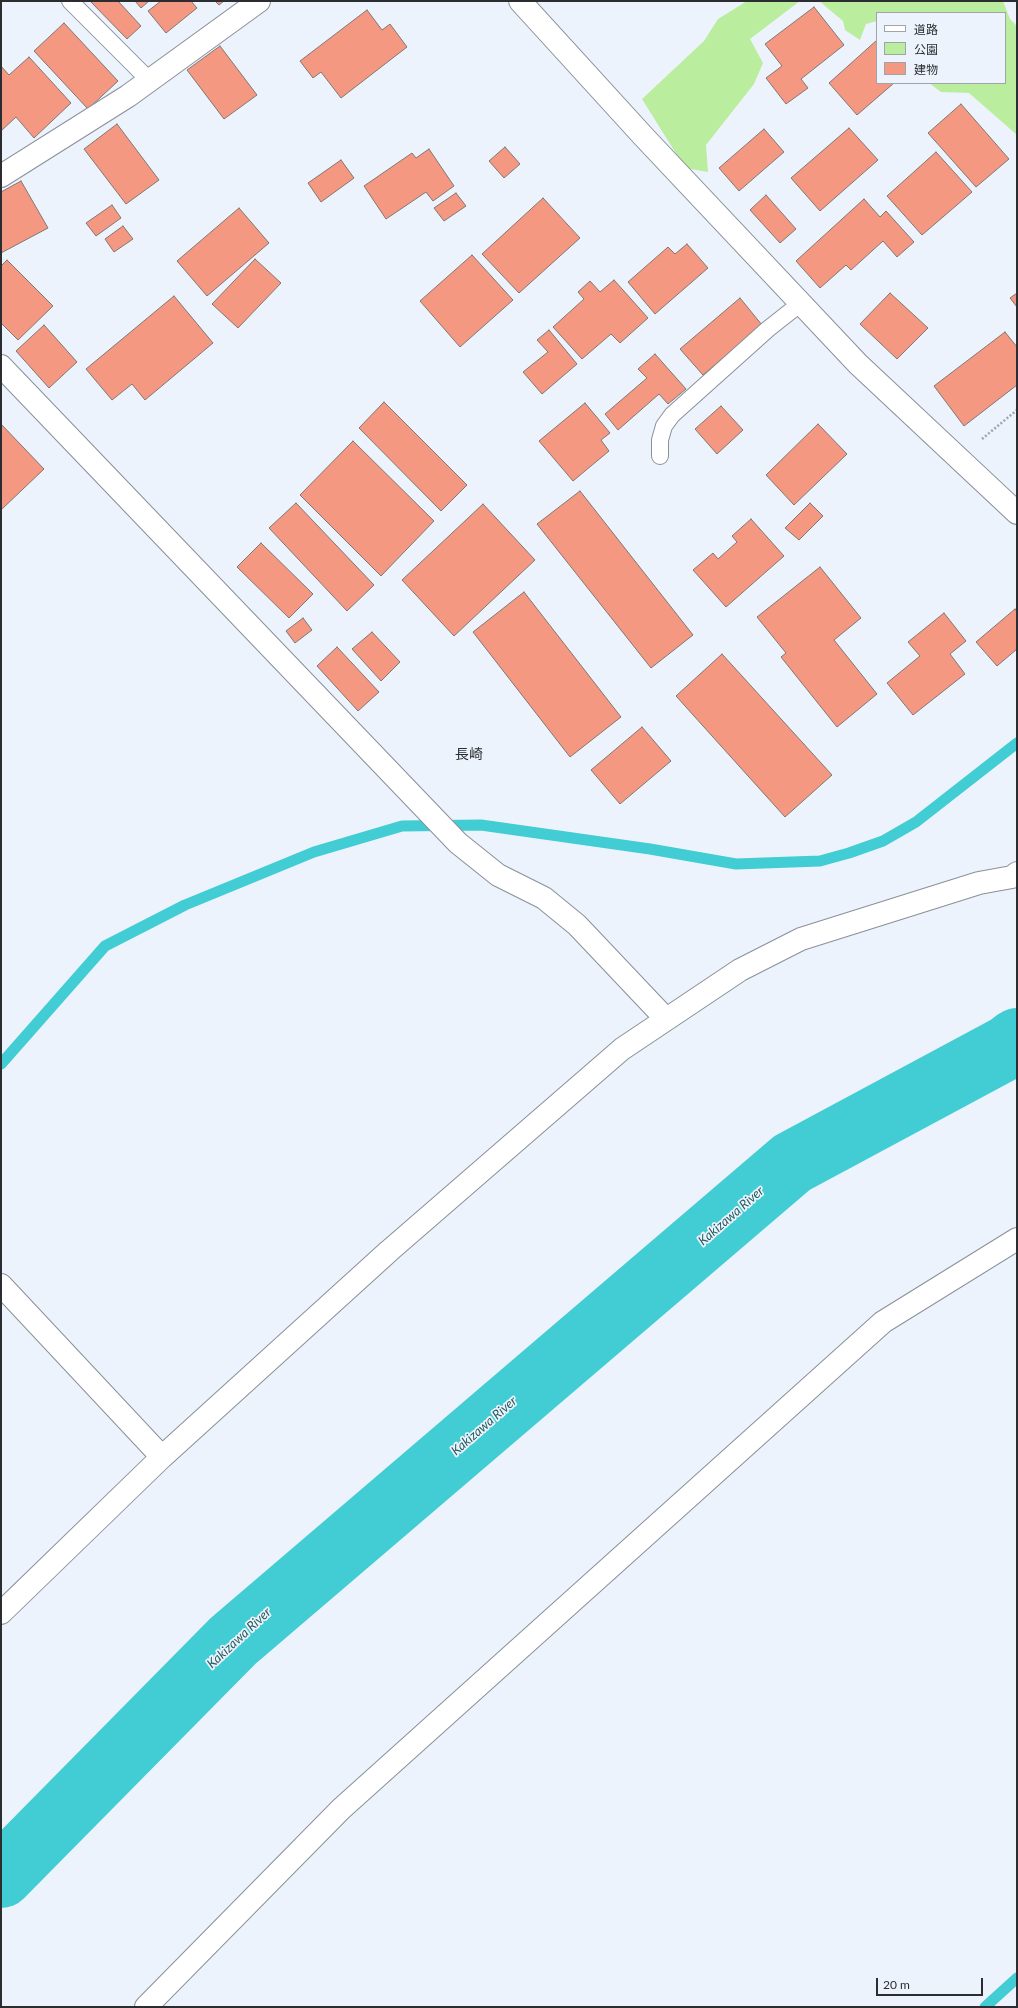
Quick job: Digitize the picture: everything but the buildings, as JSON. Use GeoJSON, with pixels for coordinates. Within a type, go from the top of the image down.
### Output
{"type":"FeatureCollection","features":[{"type":"Feature","properties":{"kind":"street"},"geometry":{"type":"LineString","coordinates":[[1,176],[128,96],[259,1]]}},
{"type":"Feature","properties":{"kind":"street"},"geometry":{"type":"LineString","coordinates":[[520,1],[644,137],[858,364],[1017,513]]}},
{"type":"Feature","properties":{"kind":"street"},"geometry":{"type":"LineString","coordinates":[[1,366],[417,802],[458,843],[498,875],[544,898],[577,925],[666,1019]]}},
{"type":"Feature","properties":{"kind":"street"},"geometry":{"type":"LineString","coordinates":[[1,1613],[162,1457],[389,1251],[622,1049],[740,970],[801,939],[979,883],[1012,877],[1017,873]]}},
{"type":"Feature","properties":{"kind":"street"},"geometry":{"type":"LineString","coordinates":[[146,2007],[341,1809],[883,1322],[1017,1240]]}},
{"type":"Feature","properties":{"kind":"street"},"geometry":{"type":"LineString","coordinates":[[1,1285],[162,1457]]}},
{"type":"Feature","properties":{"kind":"lane"},"geometry":{"type":"LineString","coordinates":[[70,1],[149,80]]}},
{"type":"Feature","properties":{"kind":"lane"},"geometry":{"type":"LineString","coordinates":[[660,456],[660,440],[664,426],[672,415],[768,329],[801,303]]}},
{"type":"Feature","properties":{"kind":"path"},"geometry":{"type":"LineString","coordinates":[[959,458],[1017,410]]}},
{"type":"Feature","properties":{"kind":"green space"},"geometry":{"type":"Polygon","coordinates":[[[747,1],[800,1],[750,39],[763,63],[754,84],[706,145],[708,172],[685,168],[642,99],[704,41],[718,19],[747,1]]]}},
{"type":"Feature","properties":{"kind":"green space"},"geometry":{"type":"Polygon","coordinates":[[[819,1],[1003,1],[1010,19],[1017,26],[1017,135],[969,93],[941,92],[930,84],[1006,84],[1006,12],[876,12],[876,21],[866,24],[860,40],[845,30],[843,21],[819,1]]]}},
{"type":"Feature","properties":{"kind":"waterway"},"geometry":{"type":"LineString","coordinates":[[1,1064],[105,946],[185,905],[314,852],[402,826],[481,825],[650,849],[736,864],[820,861],[883,841],[916,822],[1017,743]]}},
{"type":"Feature","properties":{"kind":"waterway","name":"Kakizawa River"},"geometry":{"type":"LineString","coordinates":[[1,1876],[233,1641],[792,1163],[1008,1047],[1017,1040]]}},
{"type":"Feature","properties":{"kind":"waterway"},"geometry":{"type":"LineString","coordinates":[[985,2007],[1017,1978]]}},
{"type":"Feature","properties":{"kind":"district","name":"長崎"},"geometry":{"type":"Point","coordinates":[469,754]}}]}
